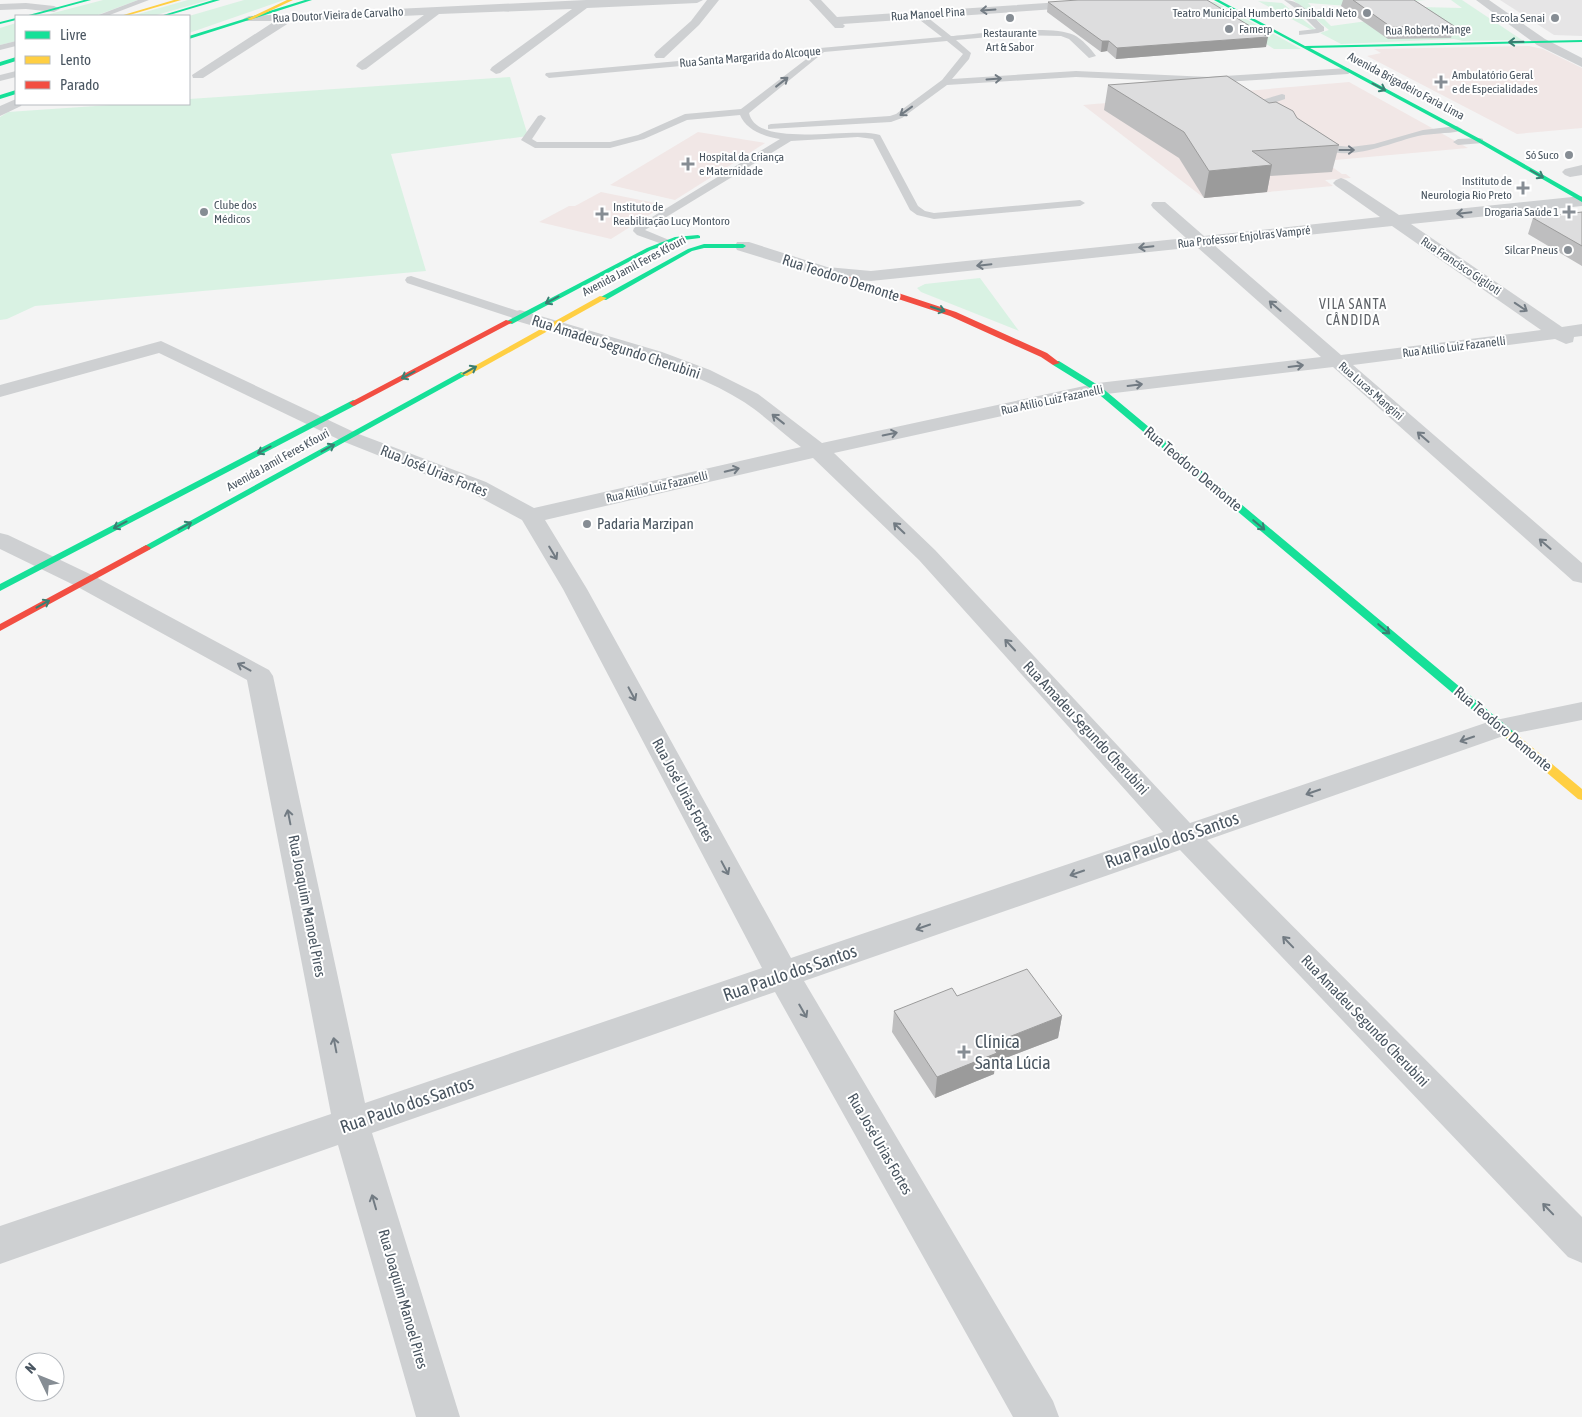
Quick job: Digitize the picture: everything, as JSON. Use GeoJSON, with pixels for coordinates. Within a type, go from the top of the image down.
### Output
{"type":"FeatureCollection","features":[{"type":"Feature","properties":{"kind":"main road"},"geometry":{"type":"LineString","coordinates":[[54,9],[89,0]]}},
{"type":"Feature","properties":{"kind":"main road"},"geometry":{"type":"LineString","coordinates":[[126,15],[179,0]]}},
{"type":"Feature","properties":{"kind":"main road"},"geometry":{"type":"LineString","coordinates":[[165,15],[217,0]]}},
{"type":"Feature","properties":{"kind":"main road"},"geometry":{"type":"LineString","coordinates":[[249,19],[291,0]]}},
{"type":"Feature","properties":{"kind":"main road"},"geometry":{"type":"LineString","coordinates":[[190,38],[310,0]]}},
{"type":"Feature","properties":{"kind":"main road","name":"Avenida Brigadeiro Faria Lima"},"geometry":{"type":"LineString","coordinates":[[1216,0],[1306,47],[1461,135],[1480,141],[1582,200]]}},
{"type":"Feature","properties":{"kind":"main road"},"geometry":{"type":"LineString","coordinates":[[1,23],[15,19]]}},
{"type":"Feature","properties":{"kind":"main road","name":"Avenida Brigadeiro Faria Lima"},"geometry":{"type":"LineString","coordinates":[[1281,22],[1352,59]]}},
{"type":"Feature","properties":{"kind":"main road","name":"Rua Roberto Mange"},"geometry":{"type":"LineString","coordinates":[[1306,47],[1582,41]]}},
{"type":"Feature","properties":{"kind":"main road"},"geometry":{"type":"LineString","coordinates":[[0,50],[15,45]]}},
{"type":"Feature","properties":{"kind":"main road"},"geometry":{"type":"LineString","coordinates":[[0,64],[15,59]]}},
{"type":"Feature","properties":{"kind":"main road"},"geometry":{"type":"LineString","coordinates":[[4,105],[15,93]]}},
{"type":"Feature","properties":{"kind":"main road","name":"Avenida Jamil Feres Kfouri"},"geometry":{"type":"LineString","coordinates":[[0,588],[665,242],[686,237],[700,237],[715,238],[743,246]]}},
{"type":"Feature","properties":{"kind":"main road","name":"Avenida Jamil Feres Kfouri"},"geometry":{"type":"LineString","coordinates":[[0,628],[690,250],[704,246],[743,246]]}},
{"type":"Feature","properties":{"kind":"main road","name":"Rua Teodoro Demonte"},"geometry":{"type":"LineString","coordinates":[[825,272],[953,314],[1044,355],[1098,389],[1582,796]]}},
{"type":"Feature","properties":{"kind":"street"},"geometry":{"type":"LineString","coordinates":[[362,66],[450,0]]}},
{"type":"Feature","properties":{"kind":"street","name":"Rua Doutor Vieira de Carvalho"},"geometry":{"type":"LineString","coordinates":[[249,19],[587,2],[698,0]]}},
{"type":"Feature","properties":{"kind":"street"},"geometry":{"type":"LineString","coordinates":[[660,55],[695,23],[713,0]]}},
{"type":"Feature","properties":{"kind":"street","name":"Rua Manoel Pina"},"geometry":{"type":"LineString","coordinates":[[815,0],[836,24],[1066,2],[1141,0]]}},
{"type":"Feature","properties":{"kind":"street"},"geometry":{"type":"LineString","coordinates":[[1482,0],[1541,42],[1582,64]]}},
{"type":"Feature","properties":{"kind":"street"},"geometry":{"type":"LineString","coordinates":[[496,70],[587,2]]}},
{"type":"Feature","properties":{"kind":"street"},"geometry":{"type":"LineString","coordinates":[[907,5],[919,15]]}},
{"type":"Feature","properties":{"kind":"street"},"geometry":{"type":"LineString","coordinates":[[0,7],[54,9]]}},
{"type":"Feature","properties":{"kind":"street"},"geometry":{"type":"LineString","coordinates":[[1,23],[29,7]]}},
{"type":"Feature","properties":{"kind":"street"},"geometry":{"type":"LineString","coordinates":[[198,75],[289,18]]}},
{"type":"Feature","properties":{"kind":"street","name":"Rua Francisco Giglioti"},"geometry":{"type":"LineString","coordinates":[[1341,183],[1582,348]]}},
{"type":"Feature","properties":{"kind":"street","name":"Rua Professor Enjolras Vampré"},"geometry":{"type":"LineString","coordinates":[[825,272],[871,276],[905,273],[1582,200]]}},
{"type":"Feature","properties":{"kind":"street","name":"Rua Lucas Mangini"},"geometry":{"type":"LineString","coordinates":[[1159,205],[1582,576]]}},
{"type":"Feature","properties":{"kind":"street","name":"Rua Teodoro Demonte"},"geometry":{"type":"LineString","coordinates":[[743,246],[825,272]]}},
{"type":"Feature","properties":{"kind":"street"},"geometry":{"type":"LineString","coordinates":[[905,273],[896,278],[895,286],[912,301]]}},
{"type":"Feature","properties":{"kind":"street","name":"Rua Amadeu Segundo Cherubini"},"geometry":{"type":"LineString","coordinates":[[520,316],[655,356],[703,374],[752,398],[818,450],[927,555],[1185,836],[1582,1244]]}},
{"type":"Feature","properties":{"kind":"street","name":"Rua Atílio Luiz Fazanelli"},"geometry":{"type":"LineString","coordinates":[[530,516],[818,450],[1098,389],[1582,330]]}},
{"type":"Feature","properties":{"kind":"street","name":"Rua José Urias Fortes"},"geometry":{"type":"LineString","coordinates":[[0,391],[161,348],[349,437],[478,487],[530,516],[575,589],[783,975],[1037,1417]]}},
{"type":"Feature","properties":{"kind":"street","name":"Rua Joaquim Manoel Pires"},"geometry":{"type":"LineString","coordinates":[[0,540],[85,581],[260,676],[351,1124],[438,1417]]}},
{"type":"Feature","properties":{"kind":"street","name":"Rua Paulo dos Santos"},"geometry":{"type":"LineString","coordinates":[[0,1245],[1501,727],[1582,711]]}},
{"type":"Feature","properties":{"kind":"lane"},"geometry":{"type":"LineString","coordinates":[[103,15],[145,0]]}},
{"type":"Feature","properties":{"kind":"lane"},"geometry":{"type":"LineString","coordinates":[[176,15],[217,0]]}},
{"type":"Feature","properties":{"kind":"lane"},"geometry":{"type":"LineString","coordinates":[[1288,0],[1298,6],[1321,28],[1318,31],[1302,34]]}},
{"type":"Feature","properties":{"kind":"lane"},"geometry":{"type":"LineString","coordinates":[[757,128],[899,116],[945,82],[966,57],[967,53],[919,15]]}},
{"type":"Feature","properties":{"kind":"lane","name":"Rua Santa Margarida do Alcoque"},"geometry":{"type":"LineString","coordinates":[[549,75],[951,39],[1051,32],[1072,37],[1092,56]]}},
{"type":"Feature","properties":{"kind":"lane"},"geometry":{"type":"LineString","coordinates":[[541,118],[526,140],[535,145],[610,145],[641,137],[685,117],[744,112],[821,51]]}},
{"type":"Feature","properties":{"kind":"lane"},"geometry":{"type":"LineString","coordinates":[[0,78],[15,74]]}},
{"type":"Feature","properties":{"kind":"lane"},"geometry":{"type":"LineString","coordinates":[[945,82],[1076,74],[1209,80],[1354,74]]}},
{"type":"Feature","properties":{"kind":"lane"},"geometry":{"type":"LineString","coordinates":[[1284,121],[1264,108],[1263,105],[1275,92],[1354,74]]}},
{"type":"Feature","properties":{"kind":"lane"},"geometry":{"type":"LineString","coordinates":[[744,112],[748,121],[757,128],[776,136],[789,138],[864,134],[877,137],[914,208],[921,214],[934,216],[1080,203]]}},
{"type":"Feature","properties":{"kind":"lane"},"geometry":{"type":"LineString","coordinates":[[1304,134],[1324,146],[1341,150],[1355,150],[1397,140],[1461,135]]}},
{"type":"Feature","properties":{"kind":"lane"},"geometry":{"type":"LineString","coordinates":[[665,242],[641,233],[639,231],[640,228],[789,138]]}},
{"type":"Feature","properties":{"kind":"lane"},"geometry":{"type":"LineString","coordinates":[[1397,140],[1420,144]]}},
{"type":"Feature","properties":{"kind":"lane"},"geometry":{"type":"LineString","coordinates":[[411,280],[520,316]]}},
{"type":"Feature","properties":{"kind":"shaded area","name":"Escola Senai"},"geometry":{"type":"Polygon","coordinates":[[[1500,0],[1582,0],[1582,36],[1554,35],[1500,0]]]}},
{"type":"Feature","properties":{"kind":"shaded area"},"geometry":{"type":"Polygon","coordinates":[[[1529,46],[1543,49],[1582,68],[1582,128],[1517,134],[1367,56],[1381,53],[1374,49],[1529,46]]]}},
{"type":"Feature","properties":{"kind":"shaded area"},"geometry":{"type":"Polygon","coordinates":[[[1349,82],[1468,148],[1324,161],[1351,178],[1325,180],[1333,186],[1204,198],[1083,105],[1349,82]]]}},
{"type":"Feature","properties":{"kind":"shaded area","name":"Hospital da Criança e Maternidade"},"geometry":{"type":"Polygon","coordinates":[[[698,132],[765,143],[675,200],[610,185],[698,132]]]}},
{"type":"Feature","properties":{"kind":"shaded area","name":"Instituto de Reabilitação Lucy Montoro"},"geometry":{"type":"Polygon","coordinates":[[[601,192],[665,205],[611,239],[539,222],[569,206],[575,206],[601,192]]]}},
{"type":"Feature","properties":{"kind":"green space"},"geometry":{"type":"Polygon","coordinates":[[[103,0],[138,0],[98,15],[46,15],[103,0]]]}},
{"type":"Feature","properties":{"kind":"green space"},"geometry":{"type":"Polygon","coordinates":[[[188,0],[209,0],[156,15],[135,15],[188,0]]]}},
{"type":"Feature","properties":{"kind":"green space"},"geometry":{"type":"Polygon","coordinates":[[[244,0],[284,0],[190,33],[190,16],[244,0]]]}},
{"type":"Feature","properties":{"kind":"green space"},"geometry":{"type":"Polygon","coordinates":[[[1293,0],[1426,0],[1413,1],[1420,7],[1462,8],[1451,0],[1462,0],[1522,40],[1463,41],[1454,39],[1341,44],[1320,33],[1329,30],[1293,0]],[[1308,3],[1331,26],[1396,17],[1386,9],[1308,3]]]}},
{"type":"Feature","properties":{"kind":"green space"},"geometry":{"type":"Polygon","coordinates":[[[1258,1],[1282,3],[1315,29],[1312,30],[1258,1]]]}},
{"type":"Feature","properties":{"kind":"green space"},"geometry":{"type":"Polygon","coordinates":[[[1202,2],[1215,2],[1301,49],[1274,49],[1202,2]]]}},
{"type":"Feature","properties":{"kind":"green space"},"geometry":{"type":"Polygon","coordinates":[[[15,23],[15,41],[0,45],[0,28],[15,23]]]}},
{"type":"Feature","properties":{"kind":"green space","name":"Clube dos Médicos"},"geometry":{"type":"Polygon","coordinates":[[[510,77],[528,136],[391,154],[426,271],[35,306],[7,319],[0,320],[0,117],[8,112],[110,105],[190,105],[190,99],[510,77]]]}},
{"type":"Feature","properties":{"kind":"green space"},"geometry":{"type":"Polygon","coordinates":[[[980,278],[1019,331],[921,292],[917,288],[925,284],[980,278]]]}},
{"type":"Feature","properties":{"kind":"building"},"geometry":{"type":"Polygon","coordinates":[[[1078,0],[1207,0],[1268,37],[1117,48],[1109,41],[1102,41],[1048,2],[1078,0]]]}},
{"type":"Feature","properties":{"kind":"building"},"geometry":{"type":"Polygon","coordinates":[[[1353,0],[1414,0],[1454,26],[1391,27],[1353,0]]]}},
{"type":"Feature","properties":{"kind":"building"},"geometry":{"type":"Polygon","coordinates":[[[1227,76],[1269,103],[1276,102],[1293,111],[1297,118],[1339,145],[1252,151],[1272,165],[1209,171],[1184,132],[1108,85],[1227,76]]]}},
{"type":"Feature","properties":{"kind":"building"},"geometry":{"type":"Polygon","coordinates":[[[1582,212],[1582,246],[1533,218],[1582,212]]]}},
{"type":"Feature","properties":{"kind":"building","name":"Clínica Santa Lúcia"},"geometry":{"type":"Polygon","coordinates":[[[1027,969],[1062,1016],[991,1044],[997,1053],[937,1077],[894,1011],[952,988],[957,996],[1027,969]]]}},
{"type":"Feature","properties":{"kind":"traffic: fast"},"geometry":{"type":"LineString","coordinates":[[31,15],[89,0]]}},
{"type":"Feature","properties":{"kind":"traffic: fast"},"geometry":{"type":"LineString","coordinates":[[166,15],[218,0]]}},
{"type":"Feature","properties":{"kind":"traffic: fast"},"geometry":{"type":"LineString","coordinates":[[190,38],[310,0]]}},
{"type":"Feature","properties":{"kind":"traffic: fast"},"geometry":{"type":"LineString","coordinates":[[1216,0],[1480,141],[1582,200]]}},
{"type":"Feature","properties":{"kind":"traffic: fast"},"geometry":{"type":"LineString","coordinates":[[0,23],[15,19]]}},
{"type":"Feature","properties":{"kind":"traffic: fast"},"geometry":{"type":"LineString","coordinates":[[1306,47],[1582,41]]}},
{"type":"Feature","properties":{"kind":"traffic: fast"},"geometry":{"type":"LineString","coordinates":[[0,64],[15,59]]}},
{"type":"Feature","properties":{"kind":"traffic: fast"},"geometry":{"type":"LineString","coordinates":[[0,97],[15,92]]}},
{"type":"Feature","properties":{"kind":"traffic: fast"},"geometry":{"type":"LineString","coordinates":[[509,322],[649,249],[675,239],[698,237]]}},
{"type":"Feature","properties":{"kind":"traffic: fast"},"geometry":{"type":"LineString","coordinates":[[603,298],[690,250],[704,246],[743,246]]}},
{"type":"Feature","properties":{"kind":"traffic: fast"},"geometry":{"type":"LineString","coordinates":[[1056,363],[1098,389],[1511,736]]}},
{"type":"Feature","properties":{"kind":"traffic: fast"},"geometry":{"type":"LineString","coordinates":[[146,548],[464,374]]}},
{"type":"Feature","properties":{"kind":"traffic: fast"},"geometry":{"type":"LineString","coordinates":[[0,588],[353,403]]}},
{"type":"Feature","properties":{"kind":"traffic: slow"},"geometry":{"type":"LineString","coordinates":[[126,15],[179,0]]}},
{"type":"Feature","properties":{"kind":"traffic: slow"},"geometry":{"type":"LineString","coordinates":[[249,19],[291,0]]}},
{"type":"Feature","properties":{"kind":"traffic: slow"},"geometry":{"type":"LineString","coordinates":[[464,374],[603,298]]}},
{"type":"Feature","properties":{"kind":"traffic: slow"},"geometry":{"type":"LineString","coordinates":[[1511,736],[1582,796]]}},
{"type":"Feature","properties":{"kind":"traffic: jam"},"geometry":{"type":"LineString","coordinates":[[825,272],[953,314],[1044,355],[1056,363]]}},
{"type":"Feature","properties":{"kind":"traffic: jam"},"geometry":{"type":"LineString","coordinates":[[353,403],[509,322]]}},
{"type":"Feature","properties":{"kind":"traffic: jam"},"geometry":{"type":"LineString","coordinates":[[0,628],[146,548]]}},
{"type":"Feature","properties":{"kind":"place","name":"Teatro Municipal Humberto Sinibaldi Neto"},"geometry":{"type":"Point","coordinates":[1367,13]}},
{"type":"Feature","properties":{"kind":"place","name":"Restaurante Art & Sabor"},"geometry":{"type":"Point","coordinates":[1010,18]}},
{"type":"Feature","properties":{"kind":"place","name":"Escola Senai"},"geometry":{"type":"Point","coordinates":[1555,18]}},
{"type":"Feature","properties":{"kind":"place","name":"Famerp"},"geometry":{"type":"Point","coordinates":[1229,29]}},
{"type":"Feature","properties":{"kind":"place","name":"Ambulatório Geral e de Especialidades"},"geometry":{"type":"Point","coordinates":[1441,82]}},
{"type":"Feature","properties":{"kind":"place","name":"Só Suco"},"geometry":{"type":"Point","coordinates":[1569,155]}},
{"type":"Feature","properties":{"kind":"place","name":"Hospital da Criança e Maternidade"},"geometry":{"type":"Point","coordinates":[688,164]}},
{"type":"Feature","properties":{"kind":"place","name":"Instituto de Neurologia Rio Preto"},"geometry":{"type":"Point","coordinates":[1523,188]}},
{"type":"Feature","properties":{"kind":"place","name":"Clube dos Médicos"},"geometry":{"type":"Point","coordinates":[204,212]}},
{"type":"Feature","properties":{"kind":"place","name":"Drogaria Saúde 1"},"geometry":{"type":"Point","coordinates":[1569,212]}},
{"type":"Feature","properties":{"kind":"place","name":"Instituto de Reabilitação Lucy Montoro"},"geometry":{"type":"Point","coordinates":[602,214]}},
{"type":"Feature","properties":{"kind":"place","name":"Silcar Pneus"},"geometry":{"type":"Point","coordinates":[1568,250]}},
{"type":"Feature","properties":{"kind":"place","name":"Padaria Marzipan"},"geometry":{"type":"Point","coordinates":[587,524]}},
{"type":"Feature","properties":{"kind":"place","name":"Clínica Santa Lúcia"},"geometry":{"type":"Point","coordinates":[964,1052]}},
{"type":"Feature","properties":{"kind":"district","name":"VILA SANTA CÂNDIDA"},"geometry":{"type":"Point","coordinates":[1353,312]}}]}
